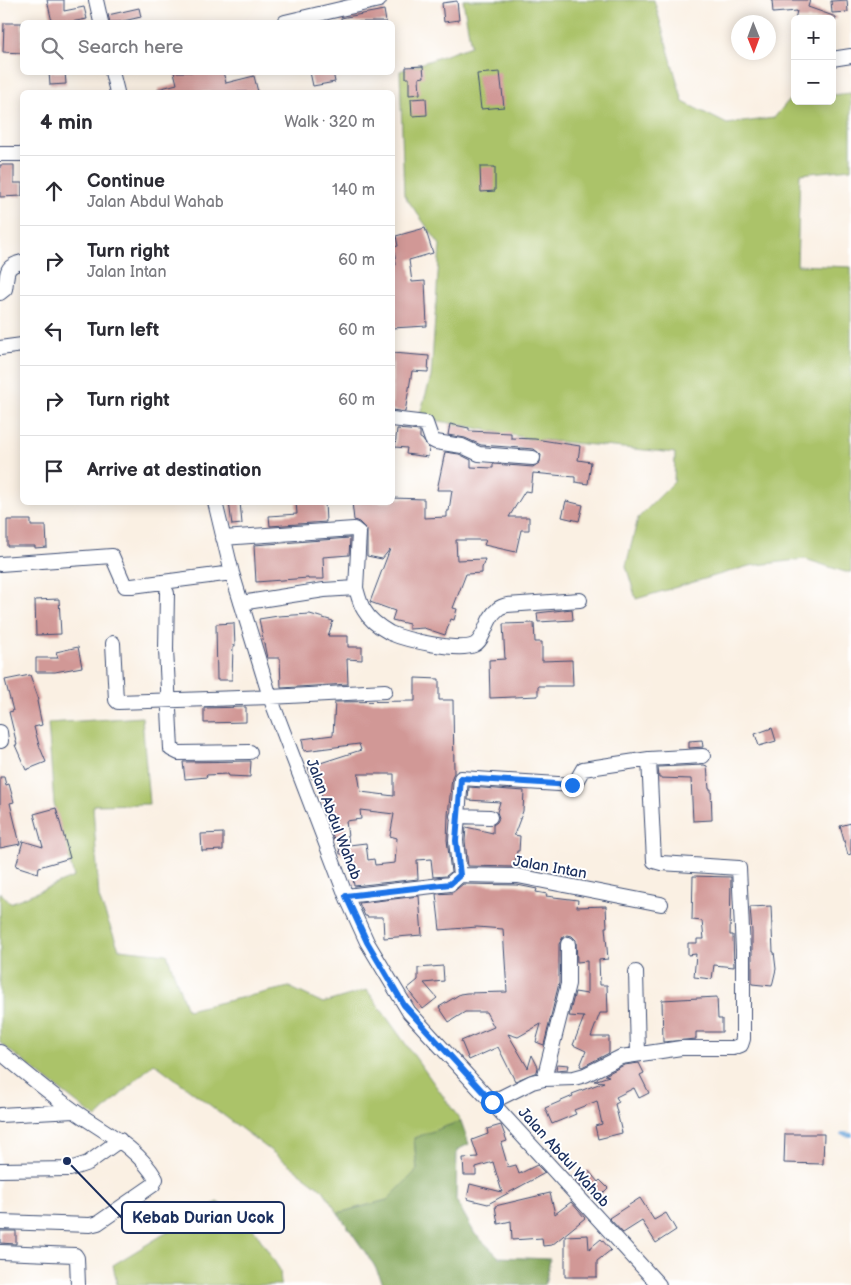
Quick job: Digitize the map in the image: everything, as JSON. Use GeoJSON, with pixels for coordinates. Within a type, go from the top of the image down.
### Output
{"type":"FeatureCollection","features":[{"type":"Feature","properties":{"kind":"street"},"geometry":{"type":"LineString","coordinates":[[96,0],[101,20]]}},
{"type":"Feature","properties":{"kind":"street"},"geometry":{"type":"LineString","coordinates":[[294,20],[379,0]]}},
{"type":"Feature","properties":{"kind":"street"},"geometry":{"type":"LineString","coordinates":[[836,58],[851,56]]}},
{"type":"Feature","properties":{"kind":"street"},"geometry":{"type":"LineString","coordinates":[[113,75],[116,90]]}},
{"type":"Feature","properties":{"kind":"street"},"geometry":{"type":"LineString","coordinates":[[0,154],[20,154]]}},
{"type":"Feature","properties":{"kind":"street"},"geometry":{"type":"LineString","coordinates":[[0,293],[5,288],[6,272],[12,265],[20,263]]}},
{"type":"Feature","properties":{"kind":"street"},"geometry":{"type":"LineString","coordinates":[[0,348],[20,345]]}},
{"type":"Feature","properties":{"kind":"street"},"geometry":{"type":"LineString","coordinates":[[395,419],[426,423],[432,440],[436,442],[462,446],[480,454],[533,458]]}},
{"type":"Feature","properties":{"kind":"street","name":"Jalan Abdul Wahab"},"geometry":{"type":"LineString","coordinates":[[216,505],[232,573],[270,697],[346,896],[367,942],[404,1005],[659,1285]]}},
{"type":"Feature","properties":{"kind":"street"},"geometry":{"type":"LineString","coordinates":[[223,538],[354,528],[359,533],[356,588],[364,611],[370,618],[390,632],[426,643],[455,646],[475,645],[480,640],[490,618],[497,610],[507,604],[580,600]]}},
{"type":"Feature","properties":{"kind":"street"},"geometry":{"type":"LineString","coordinates":[[0,564],[112,556],[125,586],[232,573]]}},
{"type":"Feature","properties":{"kind":"street"},"geometry":{"type":"LineString","coordinates":[[241,603],[324,590],[356,588]]}},
{"type":"Feature","properties":{"kind":"street"},"geometry":{"type":"LineString","coordinates":[[167,594],[166,648],[170,746],[174,752],[250,752]]}},
{"type":"Feature","properties":{"kind":"street"},"geometry":{"type":"LineString","coordinates":[[113,643],[116,700],[120,702],[385,691]]}},
{"type":"Feature","properties":{"kind":"street"},"geometry":{"type":"LineString","coordinates":[[460,875],[456,841],[461,778],[574,785],[584,768],[649,759],[703,756]]}},
{"type":"Feature","properties":{"kind":"street"},"geometry":{"type":"LineString","coordinates":[[492,1102],[532,1082],[544,1079],[574,1078],[621,1058],[638,1054],[681,1048],[733,1048],[741,1045],[743,1038],[743,950],[739,868],[654,861],[649,759]]}},
{"type":"Feature","properties":{"kind":"street"},"geometry":{"type":"LineString","coordinates":[[458,816],[490,816]]}},
{"type":"Feature","properties":{"kind":"street","name":"Jalan Intan"},"geometry":{"type":"LineString","coordinates":[[346,896],[450,884],[460,875],[518,876],[661,904]]}},
{"type":"Feature","properties":{"kind":"street"},"geometry":{"type":"LineString","coordinates":[[544,1079],[568,984],[568,944]]}},
{"type":"Feature","properties":{"kind":"street"},"geometry":{"type":"LineString","coordinates":[[636,972],[638,1054]]}},
{"type":"Feature","properties":{"kind":"street"},"geometry":{"type":"LineString","coordinates":[[0,1222],[90,1225],[98,1223],[155,1183],[154,1176],[120,1140],[74,1111],[2,1055]]}},
{"type":"Feature","properties":{"kind":"street"},"geometry":{"type":"LineString","coordinates":[[0,1115],[74,1111]]}},
{"type":"Feature","properties":{"kind":"street"},"geometry":{"type":"LineString","coordinates":[[0,1170],[70,1169],[88,1163],[120,1140]]}},
{"type":"Feature","properties":{"kind":"street"},"geometry":{"type":"LineString","coordinates":[[0,1252],[75,1255],[77,1258],[78,1285]]}},
{"type":"Feature","properties":{"kind":"green space"},"geometry":{"type":"Polygon","coordinates":[[[463,0],[654,0],[683,102],[727,124],[774,118],[789,100],[791,100],[791,105],[836,105],[836,95],[851,93],[851,169],[800,174],[797,265],[851,267],[851,572],[845,572],[805,559],[749,566],[636,599],[626,566],[638,518],[674,482],[675,453],[532,439],[419,417],[431,377],[440,245],[404,195],[400,71],[471,46],[463,0]]]}},
{"type":"Feature","properties":{"kind":"green space"},"geometry":{"type":"Polygon","coordinates":[[[142,717],[149,804],[93,805],[99,898],[119,949],[167,954],[187,1010],[289,987],[323,1003],[367,990],[461,1121],[414,1138],[417,1170],[387,1200],[338,1213],[323,1190],[154,1063],[96,1118],[0,1043],[0,892],[10,903],[74,877],[54,804],[48,723],[142,717]]]}},
{"type":"Feature","properties":{"kind":"green space"},"geometry":{"type":"Polygon","coordinates":[[[461,1121],[469,1144],[457,1150],[456,1200],[475,1234],[499,1257],[550,1259],[545,1285],[384,1285],[374,1265],[338,1213],[387,1200],[417,1170],[414,1138],[461,1121]]]}},
{"type":"Feature","properties":{"kind":"green space"},"geometry":{"type":"Polygon","coordinates":[[[217,1202],[252,1226],[280,1270],[281,1285],[117,1285],[113,1265],[217,1202]]]}},
{"type":"Feature","properties":{"kind":"building"},"geometry":{"type":"Polygon","coordinates":[[[47,0],[64,0],[64,11],[84,7],[87,19],[82,20],[52,20],[47,0]]]}},
{"type":"Feature","properties":{"kind":"building"},"geometry":{"type":"Polygon","coordinates":[[[772,0],[810,0],[808,7],[830,15],[796,15],[797,11],[773,13],[772,0]]]}},
{"type":"Feature","properties":{"kind":"building"},"geometry":{"type":"Polygon","coordinates":[[[847,0],[848,12],[832,13],[831,1],[847,0]]]}},
{"type":"Feature","properties":{"kind":"building"},"geometry":{"type":"Polygon","coordinates":[[[457,1],[459,20],[444,22],[442,3],[457,1]]]}},
{"type":"Feature","properties":{"kind":"building"},"geometry":{"type":"Polygon","coordinates":[[[139,8],[141,17],[128,20],[109,20],[108,15],[139,8]]]}},
{"type":"Feature","properties":{"kind":"building"},"geometry":{"type":"Polygon","coordinates":[[[384,10],[386,20],[341,20],[341,18],[384,10]]]}},
{"type":"Feature","properties":{"kind":"building"},"geometry":{"type":"Polygon","coordinates":[[[4,23],[20,23],[20,53],[3,52],[4,23]]]}},
{"type":"Feature","properties":{"kind":"building"},"geometry":{"type":"Polygon","coordinates":[[[423,66],[424,77],[419,78],[420,94],[409,95],[409,78],[406,78],[406,67],[423,66]]]}},
{"type":"Feature","properties":{"kind":"building"},"geometry":{"type":"Polygon","coordinates":[[[500,72],[504,107],[481,109],[477,74],[500,72]]]}},
{"type":"Feature","properties":{"kind":"building"},"geometry":{"type":"Polygon","coordinates":[[[49,75],[65,75],[66,84],[50,85],[49,75]]]}},
{"type":"Feature","properties":{"kind":"building"},"geometry":{"type":"Polygon","coordinates":[[[175,75],[224,75],[226,83],[254,76],[258,90],[158,90],[177,84],[175,75]]]}},
{"type":"Feature","properties":{"kind":"building"},"geometry":{"type":"Polygon","coordinates":[[[311,75],[334,75],[335,82],[313,86],[311,75]]]}},
{"type":"Feature","properties":{"kind":"building"},"geometry":{"type":"Polygon","coordinates":[[[426,98],[427,115],[412,116],[411,99],[426,98]]]}},
{"type":"Feature","properties":{"kind":"building"},"geometry":{"type":"Polygon","coordinates":[[[0,165],[14,165],[14,183],[20,183],[20,196],[0,197],[0,165]]]}},
{"type":"Feature","properties":{"kind":"building"},"geometry":{"type":"Polygon","coordinates":[[[480,167],[495,167],[495,191],[481,192],[480,167]]]}},
{"type":"Feature","properties":{"kind":"building"},"geometry":{"type":"Polygon","coordinates":[[[425,228],[433,253],[409,260],[412,282],[425,281],[427,326],[395,328],[395,247],[398,246],[396,236],[425,228]]]}},
{"type":"Feature","properties":{"kind":"building"},"geometry":{"type":"Polygon","coordinates":[[[395,353],[429,356],[428,372],[412,371],[405,412],[395,410],[395,353]]]}},
{"type":"Feature","properties":{"kind":"building"},"geometry":{"type":"Polygon","coordinates":[[[450,424],[469,428],[469,431],[511,433],[511,438],[535,439],[580,446],[578,460],[591,462],[588,484],[575,482],[575,477],[533,473],[531,492],[525,491],[509,517],[529,517],[529,530],[521,530],[516,552],[484,545],[486,540],[456,540],[457,560],[485,559],[482,573],[466,574],[453,608],[457,609],[454,620],[451,619],[445,635],[424,628],[409,629],[409,624],[392,620],[395,611],[370,602],[390,549],[382,559],[367,556],[367,530],[354,520],[352,505],[395,505],[395,498],[424,499],[424,518],[447,517],[452,490],[437,490],[445,452],[459,454],[471,460],[471,467],[493,468],[493,464],[533,467],[540,462],[541,455],[534,449],[481,445],[465,438],[448,435],[450,424]]]}},
{"type":"Feature","properties":{"kind":"building"},"geometry":{"type":"Polygon","coordinates":[[[397,429],[420,431],[420,438],[429,448],[428,457],[406,454],[407,448],[395,447],[397,429]]]}},
{"type":"Feature","properties":{"kind":"building"},"geometry":{"type":"Polygon","coordinates":[[[566,501],[583,505],[579,521],[562,517],[566,501]]]}},
{"type":"Feature","properties":{"kind":"building"},"geometry":{"type":"Polygon","coordinates":[[[229,505],[240,505],[242,524],[232,525],[229,505]]]}},
{"type":"Feature","properties":{"kind":"building"},"geometry":{"type":"Polygon","coordinates":[[[296,505],[325,505],[326,522],[270,526],[269,516],[297,514],[296,505]]]}},
{"type":"Feature","properties":{"kind":"building"},"geometry":{"type":"Polygon","coordinates":[[[7,520],[31,520],[31,526],[46,526],[47,547],[7,546],[7,520]]]}},
{"type":"Feature","properties":{"kind":"building"},"geometry":{"type":"Polygon","coordinates":[[[350,538],[349,555],[323,557],[324,579],[308,578],[256,582],[254,545],[350,538]]]}},
{"type":"Feature","properties":{"kind":"building"},"geometry":{"type":"Polygon","coordinates":[[[59,599],[61,634],[36,635],[35,600],[59,599]]]}},
{"type":"Feature","properties":{"kind":"building"},"geometry":{"type":"Polygon","coordinates":[[[572,609],[573,620],[538,622],[537,613],[572,609]]]}},
{"type":"Feature","properties":{"kind":"building"},"geometry":{"type":"Polygon","coordinates":[[[310,614],[333,621],[328,636],[348,636],[348,647],[362,647],[362,660],[347,659],[348,684],[281,688],[280,658],[267,658],[259,619],[310,614]]]}},
{"type":"Feature","properties":{"kind":"building"},"geometry":{"type":"Polygon","coordinates":[[[234,623],[235,646],[233,646],[232,680],[217,680],[216,624],[234,623]]]}},
{"type":"Feature","properties":{"kind":"building"},"geometry":{"type":"Polygon","coordinates":[[[534,623],[535,642],[542,642],[542,661],[572,660],[573,686],[538,686],[538,696],[490,698],[489,660],[505,659],[503,624],[534,623]]]}},
{"type":"Feature","properties":{"kind":"building"},"geometry":{"type":"Polygon","coordinates":[[[78,647],[82,667],[55,672],[36,672],[36,658],[58,658],[56,652],[78,647]]]}},
{"type":"Feature","properties":{"kind":"building"},"geometry":{"type":"Polygon","coordinates":[[[30,675],[39,700],[37,701],[42,725],[34,727],[46,762],[26,770],[15,745],[17,745],[9,712],[13,711],[5,680],[30,675]]]}},
{"type":"Feature","properties":{"kind":"building"},"geometry":{"type":"Polygon","coordinates":[[[415,678],[439,679],[439,700],[453,700],[454,773],[448,815],[447,840],[451,872],[446,876],[433,877],[431,859],[417,860],[418,879],[354,886],[350,853],[340,854],[338,838],[334,839],[330,829],[328,803],[323,804],[319,776],[312,779],[308,767],[361,750],[359,744],[304,751],[302,739],[333,735],[335,702],[415,701],[415,678]],[[358,774],[361,792],[394,796],[394,774],[358,774]],[[360,810],[361,819],[346,821],[349,845],[366,843],[368,860],[374,859],[375,865],[395,863],[397,838],[390,836],[394,814],[360,810]]]}},
{"type":"Feature","properties":{"kind":"building"},"geometry":{"type":"Polygon","coordinates":[[[246,707],[246,722],[204,723],[204,708],[246,707]]]}},
{"type":"Feature","properties":{"kind":"building"},"geometry":{"type":"Polygon","coordinates":[[[772,728],[776,741],[759,746],[755,734],[772,728]]]}},
{"type":"Feature","properties":{"kind":"building"},"geometry":{"type":"Polygon","coordinates":[[[702,740],[703,747],[689,748],[689,741],[702,740]]]}},
{"type":"Feature","properties":{"kind":"building"},"geometry":{"type":"Polygon","coordinates":[[[251,761],[250,777],[229,776],[228,774],[206,775],[207,777],[185,779],[183,762],[251,761]]]}},
{"type":"Feature","properties":{"kind":"building"},"geometry":{"type":"Polygon","coordinates":[[[707,766],[709,789],[711,789],[712,820],[693,821],[691,779],[659,778],[658,767],[707,766]]]}},
{"type":"Feature","properties":{"kind":"building"},"geometry":{"type":"Polygon","coordinates":[[[0,777],[4,777],[6,785],[9,784],[14,802],[10,803],[20,844],[0,848],[0,777]]]}},
{"type":"Feature","properties":{"kind":"building"},"geometry":{"type":"Polygon","coordinates":[[[469,787],[524,791],[523,811],[514,835],[520,836],[519,851],[517,851],[514,867],[468,866],[465,841],[466,827],[493,833],[493,825],[499,818],[497,812],[500,802],[468,800],[469,787]]]}},
{"type":"Feature","properties":{"kind":"building"},"geometry":{"type":"Polygon","coordinates":[[[56,808],[70,858],[39,867],[38,873],[16,866],[23,841],[43,847],[34,814],[56,808]]]}},
{"type":"Feature","properties":{"kind":"building"},"geometry":{"type":"Polygon","coordinates":[[[851,823],[851,854],[848,855],[840,826],[851,823]]]}},
{"type":"Feature","properties":{"kind":"building"},"geometry":{"type":"Polygon","coordinates":[[[223,833],[223,850],[202,851],[201,834],[223,833]]]}},
{"type":"Feature","properties":{"kind":"building"},"geometry":{"type":"Polygon","coordinates":[[[693,876],[731,877],[730,935],[733,935],[734,967],[714,965],[712,979],[694,977],[696,954],[688,955],[688,943],[697,943],[697,939],[704,939],[702,921],[692,920],[693,876]]]}},
{"type":"Feature","properties":{"kind":"building"},"geometry":{"type":"Polygon","coordinates":[[[463,884],[517,885],[537,889],[536,892],[547,894],[546,896],[578,900],[577,907],[606,906],[607,927],[605,927],[608,959],[599,960],[600,985],[607,985],[608,1013],[600,1013],[591,1037],[609,1037],[609,1053],[582,1067],[580,1066],[586,1051],[573,1045],[584,1017],[569,1016],[575,992],[587,994],[587,961],[577,962],[576,940],[568,935],[563,937],[559,944],[559,983],[544,1045],[536,1042],[541,1024],[518,1037],[508,1034],[528,1068],[532,1055],[538,1067],[537,1072],[515,1081],[498,1047],[469,1060],[461,1041],[494,1027],[486,1012],[465,1012],[449,1022],[439,1007],[460,994],[507,992],[503,929],[477,927],[440,930],[436,894],[452,893],[463,884]]]}},
{"type":"Feature","properties":{"kind":"building"},"geometry":{"type":"Polygon","coordinates":[[[419,896],[422,935],[384,938],[383,917],[365,916],[359,903],[419,896]]]}},
{"type":"Feature","properties":{"kind":"building"},"geometry":{"type":"Polygon","coordinates":[[[771,906],[773,952],[776,969],[772,986],[752,984],[750,907],[771,906]]]}},
{"type":"Feature","properties":{"kind":"building"},"geometry":{"type":"Polygon","coordinates":[[[443,966],[444,981],[424,983],[437,998],[423,1009],[407,989],[418,980],[418,968],[443,966]]]}},
{"type":"Feature","properties":{"kind":"building"},"geometry":{"type":"Polygon","coordinates":[[[717,997],[718,1019],[722,1019],[722,1032],[696,1032],[696,1039],[663,1042],[662,1000],[717,997]]]}},
{"type":"Feature","properties":{"kind":"building"},"geometry":{"type":"Polygon","coordinates":[[[639,1063],[644,1073],[640,1075],[649,1093],[639,1098],[634,1088],[616,1097],[619,1102],[615,1104],[622,1133],[598,1139],[595,1126],[602,1124],[597,1101],[574,1110],[576,1114],[552,1124],[545,1108],[573,1096],[572,1094],[604,1082],[594,1081],[609,1076],[605,1075],[624,1065],[639,1063]]]}},
{"type":"Feature","properties":{"kind":"building"},"geometry":{"type":"Polygon","coordinates":[[[557,1064],[569,1065],[568,1069],[556,1070],[557,1064]]]}},
{"type":"Feature","properties":{"kind":"building"},"geometry":{"type":"Polygon","coordinates":[[[501,1125],[507,1141],[501,1143],[508,1167],[516,1165],[519,1174],[537,1165],[545,1173],[488,1204],[467,1199],[470,1184],[502,1192],[493,1162],[476,1167],[476,1175],[464,1175],[463,1158],[478,1157],[472,1140],[488,1134],[487,1129],[501,1125]]]}},
{"type":"Feature","properties":{"kind":"building"},"geometry":{"type":"Polygon","coordinates":[[[785,1134],[824,1134],[823,1164],[784,1163],[785,1134]]]}},
{"type":"Feature","properties":{"kind":"building"},"geometry":{"type":"Polygon","coordinates":[[[588,1170],[598,1182],[600,1180],[608,1188],[596,1200],[586,1188],[584,1190],[575,1181],[588,1170]]]}},
{"type":"Feature","properties":{"kind":"building"},"geometry":{"type":"Polygon","coordinates":[[[550,1193],[555,1214],[571,1202],[585,1218],[552,1245],[543,1246],[542,1238],[512,1240],[511,1221],[498,1224],[495,1206],[550,1193]]]}},
{"type":"Feature","properties":{"kind":"building"},"geometry":{"type":"Polygon","coordinates":[[[640,1198],[654,1220],[666,1213],[676,1230],[656,1243],[642,1221],[623,1233],[609,1218],[640,1198]]]}},
{"type":"Feature","properties":{"kind":"building"},"geometry":{"type":"Polygon","coordinates":[[[0,1231],[16,1231],[16,1244],[0,1243],[0,1231]]]}},
{"type":"Feature","properties":{"kind":"building"},"geometry":{"type":"Polygon","coordinates":[[[588,1235],[589,1249],[601,1239],[611,1250],[597,1261],[597,1277],[565,1277],[565,1236],[588,1235]]]}},
{"type":"Feature","properties":{"kind":"waterway"},"geometry":{"type":"LineString","coordinates":[[843,1134],[851,1135]]}},
{"type":"Feature","properties":{"kind":"place","name":"Kebab Durian Ucok"},"geometry":{"type":"Point","coordinates":[67,1161]}},
{"type":"Feature","properties":{"kind":"route"},"geometry":{"type":"LineString","coordinates":[[492,1102],[404,1005],[367,942],[346,896],[450,884],[456,880],[460,875],[456,841],[461,778],[572,785]]}}]}
